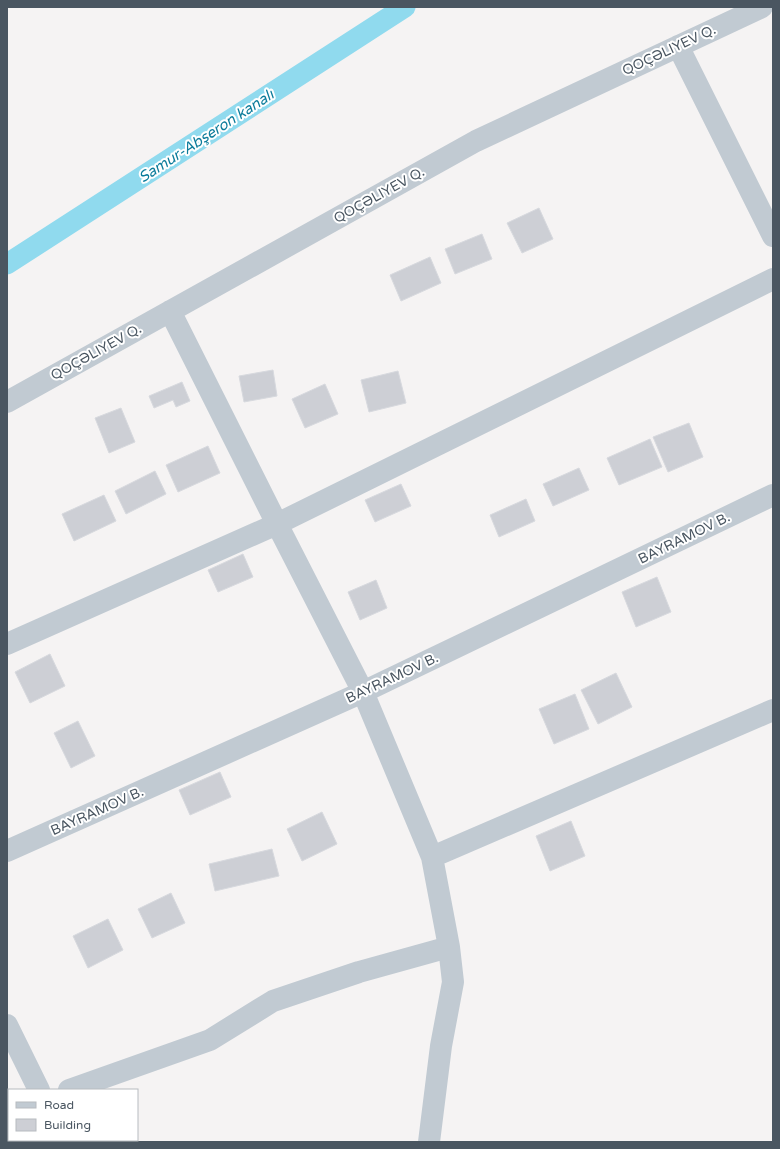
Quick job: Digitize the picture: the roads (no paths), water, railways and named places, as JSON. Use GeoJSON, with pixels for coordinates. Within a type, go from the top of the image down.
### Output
{"type":"FeatureCollection","features":[{"type":"Feature","properties":{"kind":"street","name":"QOÇƏLIYEV Q."},"geometry":{"type":"LineString","coordinates":[[7,402],[476,141],[762,7]]}},
{"type":"Feature","properties":{"kind":"street"},"geometry":{"type":"LineString","coordinates":[[678,46],[773,236]]}},
{"type":"Feature","properties":{"kind":"street"},"geometry":{"type":"LineString","coordinates":[[7,644],[277,524],[773,279]]}},
{"type":"Feature","properties":{"kind":"street"},"geometry":{"type":"LineString","coordinates":[[170,311],[363,692],[432,857],[449,947],[453,982],[441,1046],[429,1142]]}},
{"type":"Feature","properties":{"kind":"street","name":"BAYRAMOV B."},"geometry":{"type":"LineString","coordinates":[[7,851],[363,692],[773,495]]}},
{"type":"Feature","properties":{"kind":"street"},"geometry":{"type":"LineString","coordinates":[[432,857],[773,710]]}},
{"type":"Feature","properties":{"kind":"street"},"geometry":{"type":"LineString","coordinates":[[72,1089],[210,1040],[273,1001],[359,972],[449,947]]}},
{"type":"Feature","properties":{"kind":"street"},"geometry":{"type":"LineString","coordinates":[[7,1025],[39,1089]]}},
{"type":"Feature","properties":{"kind":"waterway","name":"Samur-Abşeron kanalı"},"geometry":{"type":"LineString","coordinates":[[7,264],[405,7]]}}]}
